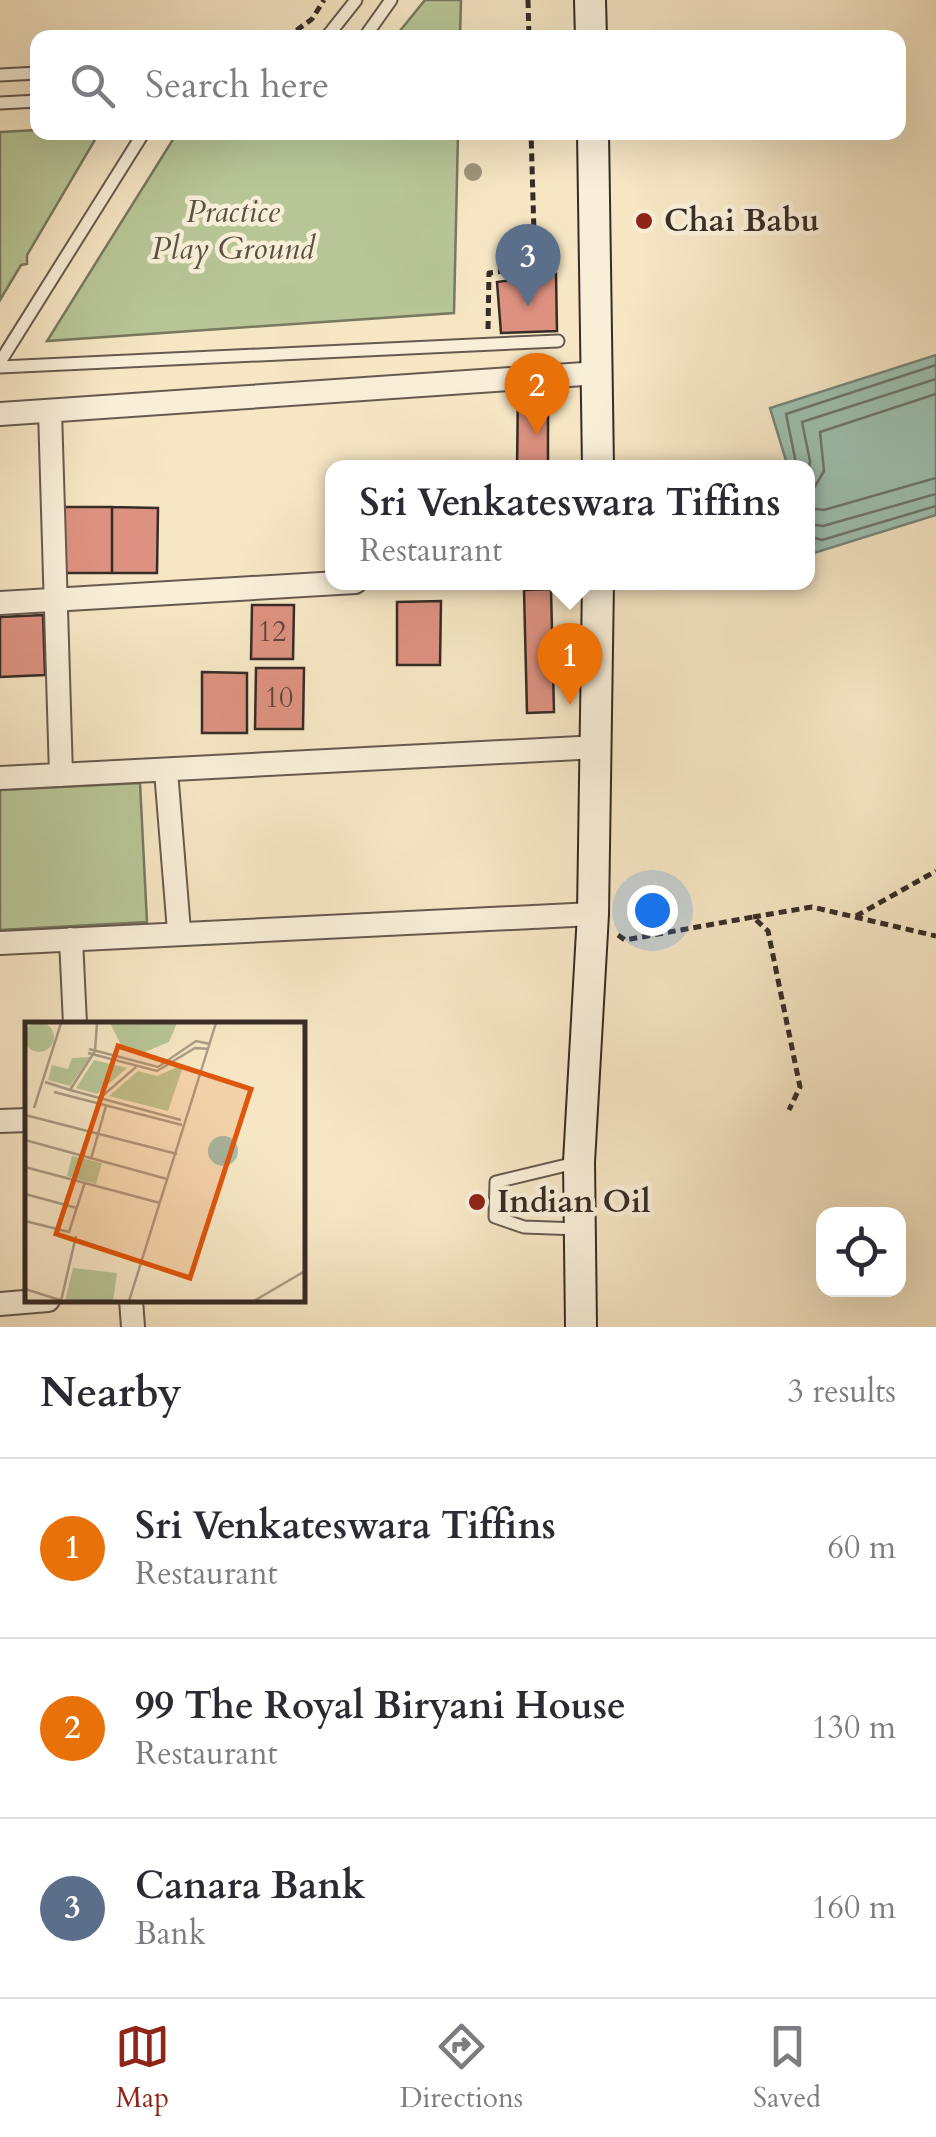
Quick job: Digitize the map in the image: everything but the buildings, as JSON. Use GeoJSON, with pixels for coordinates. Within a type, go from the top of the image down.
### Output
{"type":"FeatureCollection","features":[{"type":"Feature","properties":{"kind":"main road"},"geometry":{"type":"LineString","coordinates":[[590,0],[591,30]]}},
{"type":"Feature","properties":{"kind":"main road"},"geometry":{"type":"LineString","coordinates":[[593,140],[598,460]]}},
{"type":"Feature","properties":{"kind":"main road"},"geometry":{"type":"LineString","coordinates":[[582,1327],[579,1162],[598,746],[598,590]]}},
{"type":"Feature","properties":{"kind":"street"},"geometry":{"type":"LineString","coordinates":[[0,414],[598,374]]}},
{"type":"Feature","properties":{"kind":"street"},"geometry":{"type":"LineString","coordinates":[[50,411],[61,774]]}},
{"type":"Feature","properties":{"kind":"street"},"geometry":{"type":"LineString","coordinates":[[0,604],[325,584]]}},
{"type":"Feature","properties":{"kind":"street"},"geometry":{"type":"LineString","coordinates":[[0,778],[598,746]]}},
{"type":"Feature","properties":{"kind":"street"},"geometry":{"type":"LineString","coordinates":[[166,771],[179,931]]}},
{"type":"Feature","properties":{"kind":"street"},"geometry":{"type":"LineString","coordinates":[[0,943],[179,931],[592,914]]}},
{"type":"Feature","properties":{"kind":"street"},"geometry":{"type":"LineString","coordinates":[[71,938],[75,1022]]}},
{"type":"Feature","properties":{"kind":"street"},"geometry":{"type":"LineString","coordinates":[[0,1121],[25,1120]]}},
{"type":"Feature","properties":{"kind":"street"},"geometry":{"type":"LineString","coordinates":[[0,1304],[25,1302]]}},
{"type":"Feature","properties":{"kind":"street"},"geometry":{"type":"LineString","coordinates":[[131,1302],[134,1327]]}},
{"type":"Feature","properties":{"kind":"lane"},"geometry":{"type":"LineString","coordinates":[[332,30],[356,0]]}},
{"type":"Feature","properties":{"kind":"lane"},"geometry":{"type":"LineString","coordinates":[[370,30],[391,0]]}},
{"type":"Feature","properties":{"kind":"lane"},"geometry":{"type":"LineString","coordinates":[[0,75],[30,73]]}},
{"type":"Feature","properties":{"kind":"lane"},"geometry":{"type":"LineString","coordinates":[[0,103],[30,101]]}},
{"type":"Feature","properties":{"kind":"lane"},"geometry":{"type":"LineString","coordinates":[[0,365],[139,140]]}},
{"type":"Feature","properties":{"kind":"lane"},"geometry":{"type":"LineString","coordinates":[[0,365],[558,341]]}},
{"type":"Feature","properties":{"kind":"lane"},"geometry":{"type":"LineString","coordinates":[[578,1228],[524,1227],[495,1217],[496,1182],[579,1162]]}},
{"type":"Feature","properties":{"kind":"path"},"geometry":{"type":"LineString","coordinates":[[296,30],[312,18],[324,0]]}},
{"type":"Feature","properties":{"kind":"path"},"geometry":{"type":"LineString","coordinates":[[528,0],[529,30]]}},
{"type":"Feature","properties":{"kind":"path"},"geometry":{"type":"LineString","coordinates":[[488,344],[489,272],[535,267],[531,140]]}},
{"type":"Feature","properties":{"kind":"path"},"geometry":{"type":"LineString","coordinates":[[853,917],[936,871]]}},
{"type":"Feature","properties":{"kind":"path"},"geometry":{"type":"LineString","coordinates":[[592,914],[624,940],[812,908],[936,936]]}},
{"type":"Feature","properties":{"kind":"path"},"geometry":{"type":"LineString","coordinates":[[752,917],[768,931],[800,1087],[789,1110]]}},
{"type":"Feature","properties":{"kind":"green space"},"geometry":{"type":"Polygon","coordinates":[[[425,0],[461,0],[460,30],[401,30],[425,0]]]}},
{"type":"Feature","properties":{"kind":"green space"},"geometry":{"type":"Polygon","coordinates":[[[30,130],[30,140],[95,140],[27,255],[27,264],[21,265],[0,300],[0,132],[30,130]]]}},
{"type":"Feature","properties":{"kind":"green space","name":"Practice Play Ground"},"geometry":{"type":"Polygon","coordinates":[[[173,140],[458,140],[454,313],[47,341],[173,140]]]}},
{"type":"Feature","properties":{"kind":"green space"},"geometry":{"type":"Polygon","coordinates":[[[140,783],[147,922],[0,930],[0,790],[140,783]]]}},
{"type":"Feature","properties":{"kind":"water"},"geometry":{"type":"Polygon","coordinates":[[[936,355],[936,515],[815,553],[815,460],[786,460],[770,408],[936,355]]]}},
{"type":"Feature","properties":{"kind":"place","name":"Chai Babu"},"geometry":{"type":"Point","coordinates":[644,221]}},
{"type":"Feature","properties":{"kind":"place","name":"Canara Bank"},"geometry":{"type":"Point","coordinates":[528,306]}},
{"type":"Feature","properties":{"kind":"place","name":"99 The Royal Biryani House"},"geometry":{"type":"Point","coordinates":[537,435]}},
{"type":"Feature","properties":{"kind":"place","name":"Sri Venkateswara Tiffins"},"geometry":{"type":"Point","coordinates":[570,705]}},
{"type":"Feature","properties":{"kind":"place","name":"Indian Oil"},"geometry":{"type":"Point","coordinates":[477,1202]}}]}
